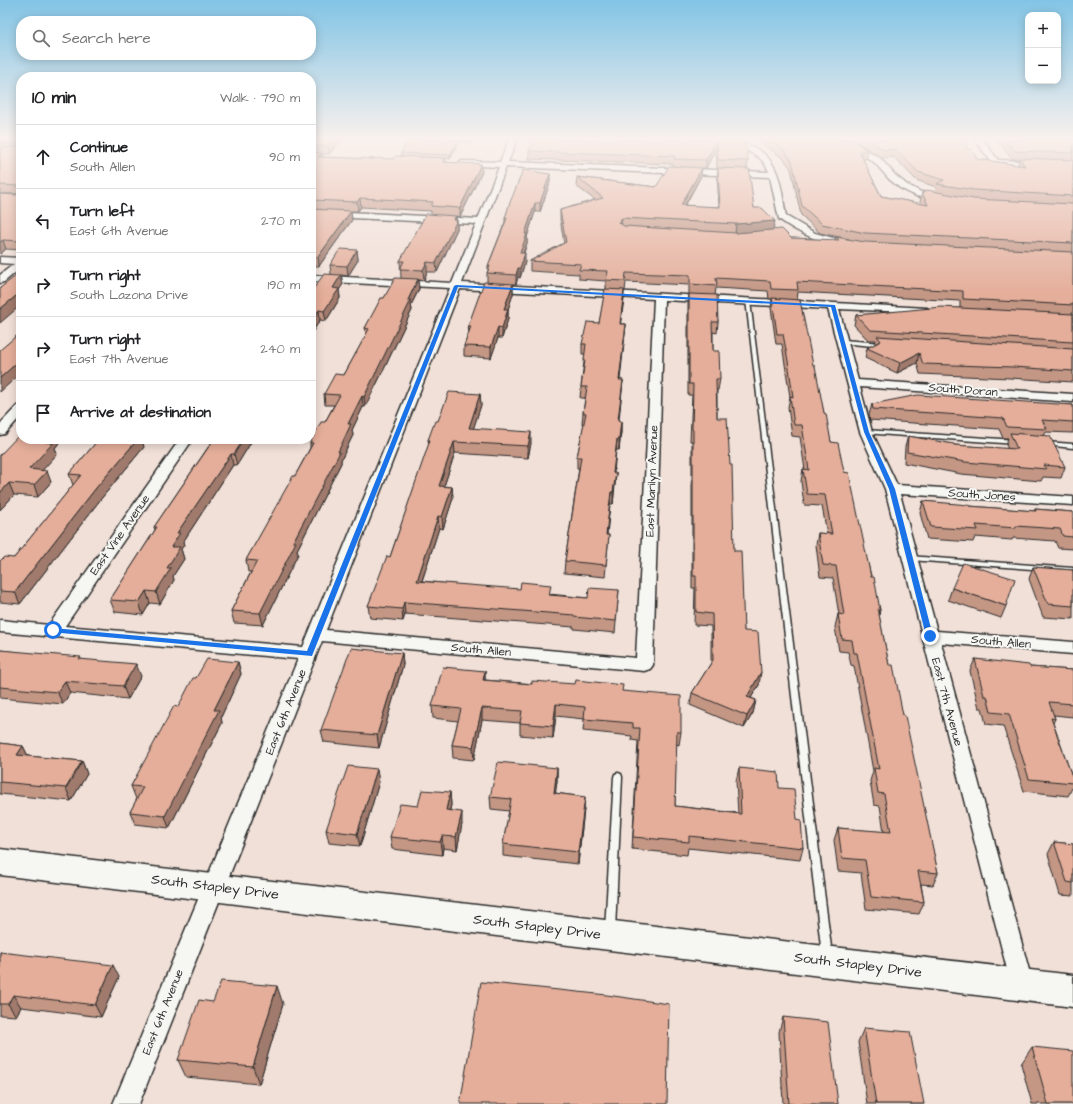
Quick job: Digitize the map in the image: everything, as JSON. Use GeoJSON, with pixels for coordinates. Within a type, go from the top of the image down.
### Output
{"type":"FeatureCollection","features":[{"type":"Feature","properties":{"kind":"main road","name":"South Stapley Drive"},"geometry":{"type":"LineString","coordinates":[[0,862],[1073,991]]}},
{"type":"Feature","properties":{"kind":"street","name":"East 6th Avenue"},"geometry":{"type":"LineString","coordinates":[[126,1104],[317,635],[493,192]]}},
{"type":"Feature","properties":{"kind":"street"},"geometry":{"type":"LineString","coordinates":[[777,192],[782,217],[799,230],[828,241],[856,246]]}},
{"type":"Feature","properties":{"kind":"street"},"geometry":{"type":"LineString","coordinates":[[915,192],[919,194],[952,200]]}},
{"type":"Feature","properties":{"kind":"street"},"geometry":{"type":"LineString","coordinates":[[905,199],[919,194]]}},
{"type":"Feature","properties":{"kind":"street"},"geometry":{"type":"LineString","coordinates":[[316,213],[481,222]]}},
{"type":"Feature","properties":{"kind":"street"},"geometry":{"type":"LineString","coordinates":[[786,232],[799,230]]}},
{"type":"Feature","properties":{"kind":"street"},"geometry":{"type":"LineString","coordinates":[[0,260],[16,262]]}},
{"type":"Feature","properties":{"kind":"street"},"geometry":{"type":"LineString","coordinates":[[0,280],[16,266]]}},
{"type":"Feature","properties":{"kind":"street"},"geometry":{"type":"LineString","coordinates":[[316,278],[934,312]]}},
{"type":"Feature","properties":{"kind":"street","name":"East Marilyn Avenue"},"geometry":{"type":"LineString","coordinates":[[644,665],[659,296]]}},
{"type":"Feature","properties":{"kind":"street","name":"East 7th Avenue"},"geometry":{"type":"LineString","coordinates":[[833,306],[866,432],[892,489],[1022,985]]}},
{"type":"Feature","properties":{"kind":"street","name":"South Doran"},"geometry":{"type":"LineString","coordinates":[[853,383],[1073,398]]}},
{"type":"Feature","properties":{"kind":"street"},"geometry":{"type":"LineString","coordinates":[[0,431],[16,414]]}},
{"type":"Feature","properties":{"kind":"street","name":"East Vine Avenue"},"geometry":{"type":"LineString","coordinates":[[53,630],[183,444]]}},
{"type":"Feature","properties":{"kind":"street","name":"South Jones"},"geometry":{"type":"LineString","coordinates":[[892,489],[1073,501]]}},
{"type":"Feature","properties":{"kind":"street"},"geometry":{"type":"LineString","coordinates":[[0,626],[309,654]]}},
{"type":"Feature","properties":{"kind":"street","name":"South Allen"},"geometry":{"type":"LineString","coordinates":[[317,635],[644,665]]}},
{"type":"Feature","properties":{"kind":"street","name":"South Allen"},"geometry":{"type":"LineString","coordinates":[[930,636],[1073,648]]}},
{"type":"Feature","properties":{"kind":"lane"},"geometry":{"type":"LineString","coordinates":[[748,301],[828,962]]}},
{"type":"Feature","properties":{"kind":"lane"},"geometry":{"type":"LineString","coordinates":[[843,342],[890,345]]}},
{"type":"Feature","properties":{"kind":"lane"},"geometry":{"type":"LineString","coordinates":[[866,432],[1025,443]]}},
{"type":"Feature","properties":{"kind":"lane"},"geometry":{"type":"LineString","coordinates":[[1041,444],[1073,446]]}},
{"type":"Feature","properties":{"kind":"lane"},"geometry":{"type":"LineString","coordinates":[[910,558],[1073,570]]}},
{"type":"Feature","properties":{"kind":"lane"},"geometry":{"type":"LineString","coordinates":[[610,935],[618,777]]}},
{"type":"Feature","properties":{"kind":"building"},"geometry":{"type":"Polygon","coordinates":[[[316,192],[468,192],[460,208],[431,206],[433,202],[399,200],[360,198],[357,202],[316,200],[316,192]]]}},
{"type":"Feature","properties":{"kind":"building"},"geometry":{"type":"Polygon","coordinates":[[[514,192],[544,192],[540,203],[535,203],[525,234],[527,234],[520,253],[525,253],[516,275],[487,273],[490,266],[488,266],[507,218],[505,218],[514,192]]]}},
{"type":"Feature","properties":{"kind":"building"},"geometry":{"type":"Polygon","coordinates":[[[595,192],[689,192],[681,205],[720,207],[719,192],[752,192],[754,208],[762,208],[775,221],[736,224],[622,218],[618,222],[624,226],[736,233],[782,229],[791,238],[839,240],[836,237],[865,242],[1073,252],[1073,305],[963,299],[963,291],[797,282],[798,290],[771,289],[770,281],[716,278],[717,286],[690,284],[690,275],[626,273],[625,281],[606,280],[608,271],[579,270],[581,264],[530,261],[566,242],[560,210],[603,198],[595,192]]]}},
{"type":"Feature","properties":{"kind":"building"},"geometry":{"type":"Polygon","coordinates":[[[799,192],[879,192],[881,196],[928,205],[922,193],[924,192],[935,192],[974,199],[1073,204],[1073,243],[865,233],[822,224],[802,206],[799,192]]]}},
{"type":"Feature","properties":{"kind":"building"},"geometry":{"type":"Polygon","coordinates":[[[999,192],[1073,192],[1073,196],[999,192]]]}},
{"type":"Feature","properties":{"kind":"building"},"geometry":{"type":"Polygon","coordinates":[[[0,194],[16,195],[16,241],[3,240],[0,242],[0,194]]]}},
{"type":"Feature","properties":{"kind":"building"},"geometry":{"type":"Polygon","coordinates":[[[316,209],[351,211],[318,257],[316,257],[316,209]]]}},
{"type":"Feature","properties":{"kind":"building"},"geometry":{"type":"Polygon","coordinates":[[[426,214],[456,216],[453,220],[457,220],[436,263],[427,262],[423,270],[400,269],[404,261],[400,261],[426,214]]]}},
{"type":"Feature","properties":{"kind":"building"},"geometry":{"type":"Polygon","coordinates":[[[340,249],[357,250],[347,266],[330,265],[340,249]]]}},
{"type":"Feature","properties":{"kind":"building"},"geometry":{"type":"Polygon","coordinates":[[[324,274],[341,275],[333,288],[339,289],[324,311],[319,310],[316,314],[316,285],[324,274]]]}},
{"type":"Feature","properties":{"kind":"building"},"geometry":{"type":"Polygon","coordinates":[[[16,276],[16,296],[0,309],[0,288],[16,276]]]}},
{"type":"Feature","properties":{"kind":"building"},"geometry":{"type":"Polygon","coordinates":[[[395,278],[418,279],[408,300],[411,300],[384,356],[364,397],[362,396],[348,424],[351,424],[338,452],[340,452],[293,542],[296,542],[260,613],[231,611],[257,561],[246,560],[293,476],[295,476],[312,444],[316,444],[316,432],[321,422],[325,422],[340,395],[324,394],[335,374],[344,375],[369,329],[365,328],[381,298],[384,298],[395,278]]]}},
{"type":"Feature","properties":{"kind":"building"},"geometry":{"type":"Polygon","coordinates":[[[484,282],[513,284],[504,309],[508,309],[502,328],[498,327],[491,347],[464,346],[471,326],[468,326],[484,282]]]}},
{"type":"Feature","properties":{"kind":"building"},"geometry":{"type":"Polygon","coordinates":[[[605,289],[624,290],[620,324],[626,324],[619,380],[623,380],[618,420],[621,421],[619,439],[617,439],[613,473],[616,473],[613,492],[611,492],[606,535],[609,535],[606,565],[565,561],[581,457],[577,457],[586,413],[583,413],[587,387],[581,387],[586,344],[582,344],[587,322],[599,323],[605,289]]]}},
{"type":"Feature","properties":{"kind":"building"},"geometry":{"type":"Polygon","coordinates":[[[689,294],[717,295],[718,322],[712,322],[713,351],[719,351],[720,379],[716,379],[717,418],[727,418],[730,465],[732,465],[734,551],[741,551],[744,631],[758,632],[761,672],[747,697],[756,700],[747,716],[692,693],[713,660],[712,614],[696,612],[696,576],[693,576],[693,384],[689,384],[689,294]]]}},
{"type":"Feature","properties":{"kind":"building"},"geometry":{"type":"Polygon","coordinates":[[[772,298],[800,300],[831,442],[838,443],[844,472],[849,473],[871,577],[874,577],[880,610],[878,609],[889,665],[893,665],[938,873],[918,871],[924,902],[871,897],[865,860],[842,858],[838,828],[891,832],[884,794],[878,793],[874,768],[879,769],[857,653],[854,653],[852,640],[842,639],[838,614],[844,615],[836,566],[823,565],[818,533],[832,534],[825,495],[807,494],[803,469],[809,470],[802,425],[794,425],[790,396],[793,397],[788,361],[783,334],[777,334],[772,298]]]}},
{"type":"Feature","properties":{"kind":"building"},"geometry":{"type":"Polygon","coordinates":[[[942,307],[1073,314],[1073,342],[870,330],[856,315],[942,307]]]}},
{"type":"Feature","properties":{"kind":"building"},"geometry":{"type":"Polygon","coordinates":[[[16,336],[16,364],[0,378],[0,350],[16,336]]]}},
{"type":"Feature","properties":{"kind":"building"},"geometry":{"type":"Polygon","coordinates":[[[877,336],[1073,349],[1073,371],[923,364],[919,353],[900,363],[867,348],[881,341],[877,336]]]}},
{"type":"Feature","properties":{"kind":"building"},"geometry":{"type":"Polygon","coordinates":[[[449,392],[480,394],[469,428],[531,432],[528,446],[454,442],[439,486],[452,487],[442,517],[438,516],[417,581],[520,589],[521,582],[551,585],[549,595],[588,598],[589,588],[619,590],[616,621],[574,617],[574,615],[404,602],[402,609],[368,606],[387,556],[390,557],[430,440],[428,440],[435,421],[438,421],[449,392]]]}},
{"type":"Feature","properties":{"kind":"building"},"geometry":{"type":"Polygon","coordinates":[[[918,395],[1073,405],[1073,422],[1042,420],[1047,429],[1007,427],[1003,418],[873,409],[872,404],[918,395]]]}},
{"type":"Feature","properties":{"kind":"building"},"geometry":{"type":"Polygon","coordinates":[[[1010,433],[1050,436],[1065,467],[1044,465],[1046,469],[965,462],[907,452],[908,436],[954,445],[1017,449],[1010,433]]]}},
{"type":"Feature","properties":{"kind":"building"},"geometry":{"type":"Polygon","coordinates":[[[16,438],[16,444],[52,444],[29,469],[47,471],[34,485],[9,483],[0,493],[0,455],[16,438]]]}},
{"type":"Feature","properties":{"kind":"building"},"geometry":{"type":"Polygon","coordinates":[[[95,444],[134,444],[96,488],[15,592],[0,591],[0,561],[4,557],[14,558],[81,475],[69,474],[95,444]]]}},
{"type":"Feature","properties":{"kind":"building"},"geometry":{"type":"Polygon","coordinates":[[[211,444],[241,444],[234,454],[231,454],[177,533],[180,533],[171,547],[180,547],[167,568],[171,568],[156,592],[146,591],[139,602],[110,600],[157,527],[154,527],[211,444]]]}},
{"type":"Feature","properties":{"kind":"building"},"geometry":{"type":"Polygon","coordinates":[[[923,501],[1036,511],[1035,509],[1073,512],[1073,537],[1063,536],[1060,529],[976,525],[978,530],[931,527],[923,501]]]}},
{"type":"Feature","properties":{"kind":"building"},"geometry":{"type":"Polygon","coordinates":[[[963,563],[1015,579],[1006,606],[952,588],[963,563]]]}},
{"type":"Feature","properties":{"kind":"building"},"geometry":{"type":"Polygon","coordinates":[[[1033,567],[1073,570],[1073,606],[1048,604],[1033,567]]]}},
{"type":"Feature","properties":{"kind":"building"},"geometry":{"type":"Polygon","coordinates":[[[351,648],[402,653],[377,735],[321,730],[351,648]]]}},
{"type":"Feature","properties":{"kind":"building"},"geometry":{"type":"Polygon","coordinates":[[[0,650],[81,657],[79,659],[136,664],[123,686],[65,681],[57,692],[0,687],[0,650]]]}},
{"type":"Feature","properties":{"kind":"building"},"geometry":{"type":"Polygon","coordinates":[[[207,659],[238,662],[214,710],[219,710],[165,816],[130,812],[143,787],[131,786],[174,706],[178,707],[193,678],[196,678],[207,659]]]}},
{"type":"Feature","properties":{"kind":"building"},"geometry":{"type":"Polygon","coordinates":[[[975,659],[1029,665],[1030,667],[1073,670],[1073,704],[1049,702],[1055,719],[1051,718],[1073,779],[1073,783],[1029,779],[1009,714],[991,712],[987,696],[984,696],[975,659]]]}},
{"type":"Feature","properties":{"kind":"building"},"geometry":{"type":"Polygon","coordinates":[[[443,667],[485,671],[483,680],[532,684],[532,681],[575,684],[576,680],[623,685],[622,691],[681,696],[681,732],[677,732],[675,806],[741,814],[739,768],[778,772],[779,788],[794,789],[797,819],[801,820],[803,848],[689,836],[689,842],[633,837],[640,728],[633,728],[633,723],[584,719],[585,707],[556,704],[553,726],[520,723],[522,711],[482,708],[473,747],[452,745],[461,709],[432,706],[443,667]]]}},
{"type":"Feature","properties":{"kind":"building"},"geometry":{"type":"Polygon","coordinates":[[[0,743],[23,746],[17,755],[82,761],[66,788],[0,782],[0,743]]]}},
{"type":"Feature","properties":{"kind":"building"},"geometry":{"type":"Polygon","coordinates":[[[498,762],[557,768],[554,793],[585,797],[578,852],[503,844],[511,799],[490,797],[498,762]]]}},
{"type":"Feature","properties":{"kind":"building"},"geometry":{"type":"Polygon","coordinates":[[[348,766],[377,769],[357,834],[326,830],[348,766]]]}},
{"type":"Feature","properties":{"kind":"building"},"geometry":{"type":"Polygon","coordinates":[[[422,790],[450,792],[446,810],[462,812],[456,837],[442,836],[440,842],[390,837],[400,804],[418,806],[422,790]]]}},
{"type":"Feature","properties":{"kind":"building"},"geometry":{"type":"Polygon","coordinates":[[[1054,842],[1073,844],[1073,883],[1067,882],[1054,842]]]}},
{"type":"Feature","properties":{"kind":"building"},"geometry":{"type":"Polygon","coordinates":[[[0,952],[113,965],[95,1005],[13,995],[8,1004],[0,1004],[0,952]]]}},
{"type":"Feature","properties":{"kind":"building"},"geometry":{"type":"Polygon","coordinates":[[[221,981],[277,986],[253,1067],[178,1060],[199,1000],[213,1002],[221,981]]]}},
{"type":"Feature","properties":{"kind":"building"},"geometry":{"type":"Polygon","coordinates":[[[481,982],[607,995],[669,1004],[667,1104],[460,1104],[481,982]]]}},
{"type":"Feature","properties":{"kind":"building"},"geometry":{"type":"Polygon","coordinates":[[[783,1017],[828,1022],[838,1104],[789,1104],[783,1017]]]}},
{"type":"Feature","properties":{"kind":"building"},"geometry":{"type":"Polygon","coordinates":[[[864,1028],[910,1032],[924,1104],[876,1104],[864,1028]]]}},
{"type":"Feature","properties":{"kind":"building"},"geometry":{"type":"Polygon","coordinates":[[[1032,1047],[1073,1051],[1073,1104],[1048,1104],[1032,1047]]]}},
{"type":"Feature","properties":{"kind":"route"},"geometry":{"type":"LineString","coordinates":[[53,630],[309,654],[456,286],[833,306],[866,432],[892,489],[930,636]]}}]}
